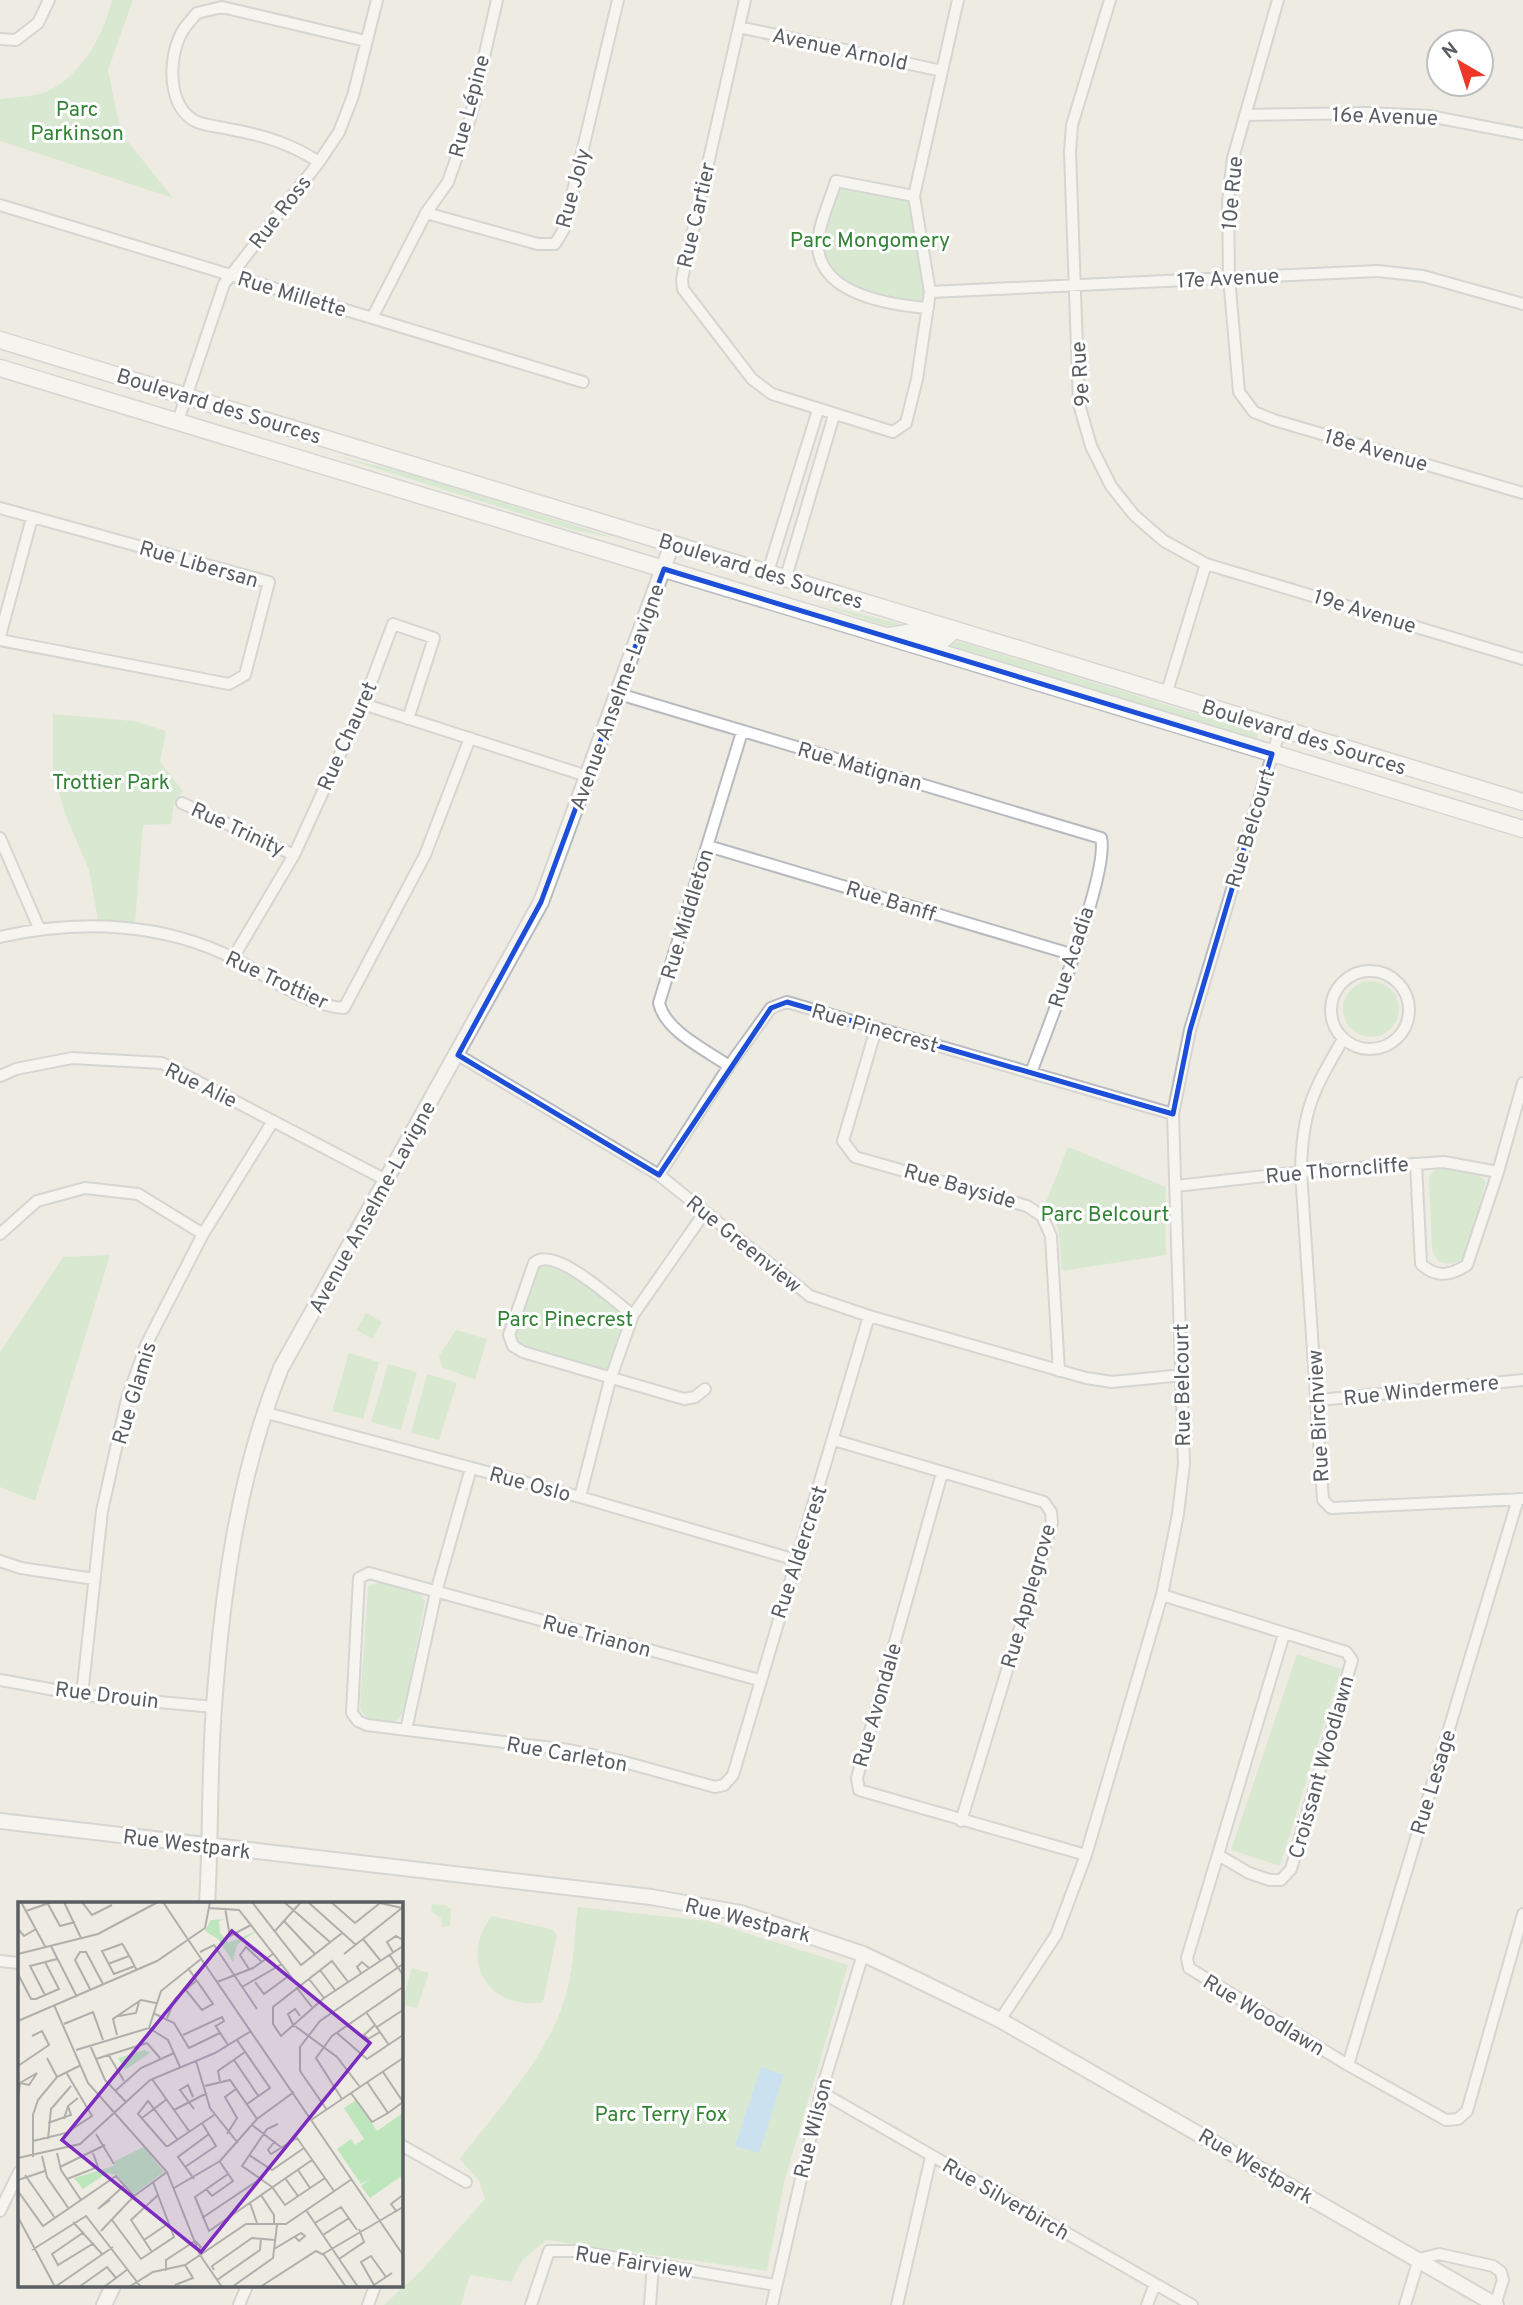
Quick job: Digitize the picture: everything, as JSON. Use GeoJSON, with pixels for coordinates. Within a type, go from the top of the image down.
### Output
{"type":"FeatureCollection","features":[{"type":"Feature","properties":{"kind":"main road","name":"Boulevard des Sources"},"geometry":{"type":"LineString","coordinates":[[0,340],[1523,802]]}},
{"type":"Feature","properties":{"kind":"main road","name":"Boulevard des Sources"},"geometry":{"type":"LineString","coordinates":[[0,368],[1523,829]]}},
{"type":"Feature","properties":{"kind":"main road"},"geometry":{"type":"LineString","coordinates":[[887,637],[909,632],[944,639],[954,631]]}},
{"type":"Feature","properties":{"kind":"street"},"geometry":{"type":"LineString","coordinates":[[0,39],[16,40],[38,23],[49,0]]}},
{"type":"Feature","properties":{"kind":"street","name":"Rue Ross"},"geometry":{"type":"LineString","coordinates":[[178,421],[219,294],[230,275],[319,162],[339,132],[353,96],[377,0]]}},
{"type":"Feature","properties":{"kind":"street","name":"Rue Lépine"},"geometry":{"type":"LineString","coordinates":[[372,318],[425,213],[448,182],[470,119],[497,0]]}},
{"type":"Feature","properties":{"kind":"street","name":"Rue Joly"},"geometry":{"type":"LineString","coordinates":[[425,213],[538,244],[555,244],[564,229],[618,0]]}},
{"type":"Feature","properties":{"kind":"street","name":"Rue Cartier"},"geometry":{"type":"LineString","coordinates":[[745,0],[682,279],[683,289],[752,379],[772,394],[893,432],[906,423],[917,379],[928,308]]}},
{"type":"Feature","properties":{"kind":"street"},"geometry":{"type":"LineString","coordinates":[[914,196],[836,181],[821,229],[818,253],[828,276],[836,283],[889,301],[928,308],[930,292],[914,196],[958,0]]}},
{"type":"Feature","properties":{"kind":"street","name":"9e Rue"},"geometry":{"type":"LineString","coordinates":[[1110,0],[1072,125],[1079,404],[1091,446],[1111,486],[1134,515],[1164,541],[1206,564]]}},
{"type":"Feature","properties":{"kind":"street","name":"10e Rue"},"geometry":{"type":"LineString","coordinates":[[1239,392],[1229,277],[1228,201],[1233,158],[1279,0]]}},
{"type":"Feature","properties":{"kind":"street"},"geometry":{"type":"LineString","coordinates":[[319,162],[297,148],[273,138],[197,122],[183,112],[173,88],[174,58],[180,34],[197,13],[222,8],[366,41]]}},
{"type":"Feature","properties":{"kind":"street","name":"Avenue Arnold"},"geometry":{"type":"LineString","coordinates":[[739,27],[942,71]]}},
{"type":"Feature","properties":{"kind":"street","name":"16e Avenue"},"geometry":{"type":"LineString","coordinates":[[1245,115],[1368,113],[1429,116],[1523,134]]}},
{"type":"Feature","properties":{"kind":"street","name":"Rue Millette"},"geometry":{"type":"LineString","coordinates":[[0,205],[583,382]]}},
{"type":"Feature","properties":{"kind":"street","name":"17e Avenue"},"geometry":{"type":"LineString","coordinates":[[930,292],[1378,271],[1423,276],[1523,303]]}},
{"type":"Feature","properties":{"kind":"street","name":"18e Avenue"},"geometry":{"type":"LineString","coordinates":[[1239,392],[1254,412],[1274,420],[1523,492]]}},
{"type":"Feature","properties":{"kind":"street"},"geometry":{"type":"LineString","coordinates":[[768,572],[818,410]]}},
{"type":"Feature","properties":{"kind":"street"},"geometry":{"type":"LineString","coordinates":[[786,578],[834,415]]}},
{"type":"Feature","properties":{"kind":"street","name":"Rue Libersan"},"geometry":{"type":"LineString","coordinates":[[0,508],[269,582],[245,675],[229,684],[0,638]]}},
{"type":"Feature","properties":{"kind":"street"},"geometry":{"type":"LineString","coordinates":[[0,638],[32,518]]}},
{"type":"Feature","properties":{"kind":"street","name":"Avenue Anselme-Lavigne"},"geometry":{"type":"LineString","coordinates":[[207,1902],[214,1707],[232,1548],[263,1412],[281,1368],[541,902],[672,544]]}},
{"type":"Feature","properties":{"kind":"street"},"geometry":{"type":"LineString","coordinates":[[1166,695],[1206,564]]}},
{"type":"Feature","properties":{"kind":"street","name":"19e Avenue"},"geometry":{"type":"LineString","coordinates":[[1206,564],[1523,659]]}},
{"type":"Feature","properties":{"kind":"street","name":"Rue Chauret"},"geometry":{"type":"LineString","coordinates":[[233,958],[294,855],[363,704],[393,624],[434,638],[408,719]]}},
{"type":"Feature","properties":{"kind":"street","name":"Rue Matignan"},"geometry":{"type":"LineString","coordinates":[[619,694],[1101,838]]}},
{"type":"Feature","properties":{"kind":"street"},"geometry":{"type":"LineString","coordinates":[[363,704],[587,776]]}},
{"type":"Feature","properties":{"kind":"street","name":"Rue Belcourt"},"geometry":{"type":"LineString","coordinates":[[1000,2020],[1056,1935],[1086,1855],[1162,1595],[1178,1514],[1184,1464],[1173,1114],[1190,1030],[1280,729]]}},
{"type":"Feature","properties":{"kind":"street","name":"Rue Middleton"},"geometry":{"type":"LineString","coordinates":[[729,1066],[670,1024],[662,1014],[659,1003],[742,732]]}},
{"type":"Feature","properties":{"kind":"street","name":"Rue Trottier"},"geometry":{"type":"LineString","coordinates":[[0,937],[39,928],[87,925],[163,934],[233,958],[326,1007],[344,1008],[425,855],[470,738]]}},
{"type":"Feature","properties":{"kind":"street","name":"Rue Trinity"},"geometry":{"type":"LineString","coordinates":[[182,803],[294,855]]}},
{"type":"Feature","properties":{"kind":"street"},"geometry":{"type":"LineString","coordinates":[[0,838],[39,928]]}},
{"type":"Feature","properties":{"kind":"street","name":"Rue Acadia"},"geometry":{"type":"LineString","coordinates":[[1031,1073],[1074,955],[1099,867],[1103,848],[1101,838]]}},
{"type":"Feature","properties":{"kind":"street","name":"Rue Banff"},"geometry":{"type":"LineString","coordinates":[[708,846],[1074,955]]}},
{"type":"Feature","properties":{"kind":"street"},"geometry":{"type":"LineString","coordinates":[[1376,971],[1398,982],[1409,1006],[1403,1032],[1381,1048],[1355,1046],[1343,1039],[1332,1017],[1331,1005],[1342,983],[1352,975],[1376,971]]}},
{"type":"Feature","properties":{"kind":"street","name":"Rue Pinecrest"},"geometry":{"type":"LineString","coordinates":[[659,1175],[729,1066],[771,1008],[786,1002],[1173,1114]]}},
{"type":"Feature","properties":{"kind":"street","name":"Rue Bayside"},"geometry":{"type":"LineString","coordinates":[[876,1028],[843,1142],[855,1157],[1027,1206],[1042,1216],[1051,1236],[1059,1371]]}},
{"type":"Feature","properties":{"kind":"street","name":"Rue Birchview"},"geometry":{"type":"LineString","coordinates":[[1343,1039],[1316,1086],[1301,1129],[1301,1172],[1319,1400],[1323,1500],[1331,1508],[1521,1499]]}},
{"type":"Feature","properties":{"kind":"street","name":"Rue Greenview"},"geometry":{"type":"LineString","coordinates":[[458,1055],[659,1175],[810,1296],[869,1316],[1059,1371],[1112,1382],[1183,1375]]}},
{"type":"Feature","properties":{"kind":"street","name":"Rue Alie"},"geometry":{"type":"LineString","coordinates":[[0,1076],[16,1069],[72,1058],[162,1063],[386,1180]]}},
{"type":"Feature","properties":{"kind":"street"},"geometry":{"type":"LineString","coordinates":[[1416,1164],[1421,1264],[1429,1272],[1443,1275],[1467,1265],[1498,1172],[1523,1083]]}},
{"type":"Feature","properties":{"kind":"street","name":"Rue Glamis"},"geometry":{"type":"LineString","coordinates":[[82,1695],[103,1511],[127,1399],[146,1345],[203,1234],[272,1121]]}},
{"type":"Feature","properties":{"kind":"street","name":"Rue Thorncliffe"},"geometry":{"type":"LineString","coordinates":[[1176,1186],[1301,1172],[1444,1162],[1498,1172]]}},
{"type":"Feature","properties":{"kind":"street"},"geometry":{"type":"LineString","coordinates":[[0,1234],[37,1201],[85,1188],[138,1194],[203,1234]]}},
{"type":"Feature","properties":{"kind":"street"},"geometry":{"type":"LineString","coordinates":[[580,1497],[610,1380],[634,1315],[666,1264],[705,1212]]}},
{"type":"Feature","properties":{"kind":"street"},"geometry":{"type":"LineString","coordinates":[[634,1315],[564,1263],[547,1257],[534,1263],[509,1335],[513,1346],[523,1352],[610,1380],[684,1399],[695,1397],[705,1389]]}},
{"type":"Feature","properties":{"kind":"street","name":"Rue Aldercrest"},"geometry":{"type":"LineString","coordinates":[[724,1785],[733,1775],[869,1316]]}},
{"type":"Feature","properties":{"kind":"street","name":"Rue Windermere"},"geometry":{"type":"LineString","coordinates":[[1319,1400],[1523,1380]]}},
{"type":"Feature","properties":{"kind":"street","name":"Rue Oslo"},"geometry":{"type":"LineString","coordinates":[[263,1412],[580,1497],[796,1560]]}},
{"type":"Feature","properties":{"kind":"street","name":"Rue Applegrove"},"geometry":{"type":"LineString","coordinates":[[834,1440],[1044,1502],[1051,1512],[1052,1523],[961,1821]]}},
{"type":"Feature","properties":{"kind":"street"},"geometry":{"type":"LineString","coordinates":[[406,1730],[436,1592],[471,1468]]}},
{"type":"Feature","properties":{"kind":"street","name":"Rue Avondale"},"geometry":{"type":"LineString","coordinates":[[942,1473],[857,1778],[859,1790],[868,1796],[1086,1855]]}},
{"type":"Feature","properties":{"kind":"street","name":"Rue Lesage"},"geometry":{"type":"LineString","coordinates":[[1348,2065],[1521,1499]]}},
{"type":"Feature","properties":{"kind":"street"},"geometry":{"type":"LineString","coordinates":[[0,1561],[21,1568],[94,1579]]}},
{"type":"Feature","properties":{"kind":"street","name":"Rue Carleton"},"geometry":{"type":"LineString","coordinates":[[436,1592],[369,1573],[359,1578],[352,1713],[358,1721],[367,1725],[569,1750],[715,1787],[724,1785]]}},
{"type":"Feature","properties":{"kind":"street","name":"Rue Trianon"},"geometry":{"type":"LineString","coordinates":[[436,1592],[759,1680]]}},
{"type":"Feature","properties":{"kind":"street","name":"Croissant Woodlawn"},"geometry":{"type":"LineString","coordinates":[[1162,1595],[1346,1652],[1352,1660],[1291,1869],[1281,1880],[1269,1881],[1220,1856]]}},
{"type":"Feature","properties":{"kind":"street","name":"Rue Woodlawn"},"geometry":{"type":"LineString","coordinates":[[1284,1633],[1220,1856],[1187,1958],[1189,1968],[1348,2065],[1446,2119],[1458,2119],[1467,2110],[1523,1914]]}},
{"type":"Feature","properties":{"kind":"street","name":"Rue Drouin"},"geometry":{"type":"LineString","coordinates":[[0,1680],[82,1695],[214,1707]]}},
{"type":"Feature","properties":{"kind":"street","name":"Rue Westpark"},"geometry":{"type":"LineString","coordinates":[[0,1821],[651,1897],[741,1913],[863,1954],[1000,2020],[1495,2305],[1503,2280],[1501,2272],[1493,2266],[1438,2254],[1419,2259]]}},
{"type":"Feature","properties":{"kind":"street","name":"Rue Wilson"},"geometry":{"type":"LineString","coordinates":[[772,2305],[821,2092],[863,1954]]}},
{"type":"Feature","properties":{"kind":"street"},"geometry":{"type":"LineString","coordinates":[[0,1961],[18,1963]]}},
{"type":"Feature","properties":{"kind":"street","name":"Rue Silverbirch"},"geometry":{"type":"LineString","coordinates":[[821,2092],[1192,2305]]}},
{"type":"Feature","properties":{"kind":"street"},"geometry":{"type":"LineString","coordinates":[[402,2146],[466,2182]]}},
{"type":"Feature","properties":{"kind":"street"},"geometry":{"type":"LineString","coordinates":[[897,2305],[931,2157]]}},
{"type":"Feature","properties":{"kind":"street"},"geometry":{"type":"LineString","coordinates":[[0,2211],[18,2177]]}},
{"type":"Feature","properties":{"kind":"street","name":"Rue Fairview"},"geometry":{"type":"LineString","coordinates":[[531,2305],[549,2251],[577,2251],[775,2285]]}},
{"type":"Feature","properties":{"kind":"street"},"geometry":{"type":"LineString","coordinates":[[1405,2305],[1419,2259]]}},
{"type":"Feature","properties":{"kind":"street"},"geometry":{"type":"LineString","coordinates":[[650,2305],[653,2265]]}},
{"type":"Feature","properties":{"kind":"street"},"geometry":{"type":"LineString","coordinates":[[1147,2305],[1155,2284]]}},
{"type":"Feature","properties":{"kind":"street"},"geometry":{"type":"LineString","coordinates":[[104,2305],[112,2288]]}},
{"type":"Feature","properties":{"kind":"street"},"geometry":{"type":"LineString","coordinates":[[239,2305],[246,2288]]}},
{"type":"Feature","properties":{"kind":"street"},"geometry":{"type":"LineString","coordinates":[[368,2305],[374,2288]]}},
{"type":"Feature","properties":{"kind":"highlighted area"},"geometry":{"type":"Polygon","coordinates":[[[664,569],[1272,754],[1190,1030],[1173,1114],[787,1002],[771,1008],[659,1175],[458,1055],[541,902],[664,569]]]}},
{"type":"Feature","properties":{"kind":"green space","name":"Parc Parkinson"},"geometry":{"type":"Polygon","coordinates":[[[112,0],[133,0],[108,70],[121,133],[173,198],[0,141],[0,99],[43,93],[69,77],[96,41],[112,0]]]}},
{"type":"Feature","properties":{"kind":"green space","name":"Parc Mongomery"},"geometry":{"type":"Polygon","coordinates":[[[835,184],[914,196],[928,308],[853,290],[819,257],[835,184]]]}},
{"type":"Feature","properties":{"kind":"green space"},"geometry":{"type":"Polygon","coordinates":[[[330,454],[418,476],[615,538],[573,530],[330,454]]]}},
{"type":"Feature","properties":{"kind":"green space"},"geometry":{"type":"Polygon","coordinates":[[[816,603],[914,627],[892,628],[816,603]]]}},
{"type":"Feature","properties":{"kind":"green space"},"geometry":{"type":"Polygon","coordinates":[[[958,641],[1258,733],[1256,740],[949,646],[958,641]]]}},
{"type":"Feature","properties":{"kind":"green space","name":"Trottier Park"},"geometry":{"type":"Polygon","coordinates":[[[53,714],[134,721],[166,731],[160,762],[183,791],[174,804],[171,824],[143,825],[135,923],[98,920],[89,870],[66,816],[53,773],[53,714]]]}},
{"type":"Feature","properties":{"kind":"green space"},"geometry":{"type":"Polygon","coordinates":[[[1366,981],[1376,981],[1391,989],[1397,998],[1397,1020],[1391,1029],[1376,1037],[1366,1037],[1348,1025],[1343,1014],[1343,1004],[1355,986],[1366,981]]]}},
{"type":"Feature","properties":{"kind":"green space","name":"Parc Belcourt"},"geometry":{"type":"Polygon","coordinates":[[[1068,1147],[1166,1187],[1166,1255],[1062,1271],[1055,1219],[1045,1204],[1068,1147]]]}},
{"type":"Feature","properties":{"kind":"green space"},"geometry":{"type":"Polygon","coordinates":[[[1438,1167],[1479,1175],[1486,1182],[1466,1252],[1461,1259],[1451,1264],[1438,1261],[1432,1250],[1429,1177],[1438,1167]]]}},
{"type":"Feature","properties":{"kind":"green space"},"geometry":{"type":"Polygon","coordinates":[[[110,1255],[35,1501],[0,1487],[0,1352],[63,1257],[110,1255]]]}},
{"type":"Feature","properties":{"kind":"green space","name":"Parc Pinecrest"},"geometry":{"type":"Polygon","coordinates":[[[549,1264],[563,1269],[625,1313],[607,1372],[527,1349],[518,1343],[514,1334],[539,1266],[549,1264]]]}},
{"type":"Feature","properties":{"kind":"green space"},"geometry":{"type":"Polygon","coordinates":[[[366,1313],[382,1322],[373,1339],[356,1330],[366,1313]]]}},
{"type":"Feature","properties":{"kind":"green space"},"geometry":{"type":"Polygon","coordinates":[[[456,1330],[487,1339],[475,1380],[442,1367],[439,1356],[456,1330]]]}},
{"type":"Feature","properties":{"kind":"green space"},"geometry":{"type":"Polygon","coordinates":[[[349,1353],[379,1362],[363,1419],[332,1411],[349,1353]]]}},
{"type":"Feature","properties":{"kind":"green space"},"geometry":{"type":"Polygon","coordinates":[[[388,1364],[417,1372],[401,1430],[371,1422],[388,1364]]]}},
{"type":"Feature","properties":{"kind":"green space"},"geometry":{"type":"Polygon","coordinates":[[[427,1374],[457,1383],[439,1440],[411,1433],[427,1374]]]}},
{"type":"Feature","properties":{"kind":"green space"},"geometry":{"type":"Polygon","coordinates":[[[379,1581],[419,1593],[425,1601],[404,1712],[394,1723],[369,1718],[360,1706],[368,1587],[379,1581]]]}},
{"type":"Feature","properties":{"kind":"green space"},"geometry":{"type":"Polygon","coordinates":[[[1297,1654],[1341,1669],[1280,1866],[1231,1850],[1297,1654]]]}},
{"type":"Feature","properties":{"kind":"green space"},"geometry":{"type":"Polygon","coordinates":[[[432,1904],[445,1905],[451,1909],[450,1926],[442,1927],[441,1919],[431,1911],[432,1904]]]}},
{"type":"Feature","properties":{"kind":"green space","name":"Parc Terry Fox"},"geometry":{"type":"Polygon","coordinates":[[[578,1907],[708,1921],[848,1965],[784,2183],[767,2271],[546,2240],[522,2261],[511,2282],[470,2275],[461,2305],[384,2305],[420,2272],[485,2199],[479,2181],[460,2159],[523,2078],[561,2011],[572,1968],[578,1907]]]}},
{"type":"Feature","properties":{"kind":"green space"},"geometry":{"type":"Polygon","coordinates":[[[492,1916],[551,1929],[557,1935],[543,2002],[524,2003],[507,1999],[494,1991],[484,1979],[479,1965],[478,1949],[482,1932],[492,1916]]]}},
{"type":"Feature","properties":{"kind":"green space"},"geometry":{"type":"Polygon","coordinates":[[[412,1968],[429,1973],[417,2008],[402,2004],[412,1968]]]}},
{"type":"Feature","properties":{"kind":"water"},"geometry":{"type":"Polygon","coordinates":[[[761,2067],[784,2075],[759,2153],[735,2146],[761,2067]]]}}]}
